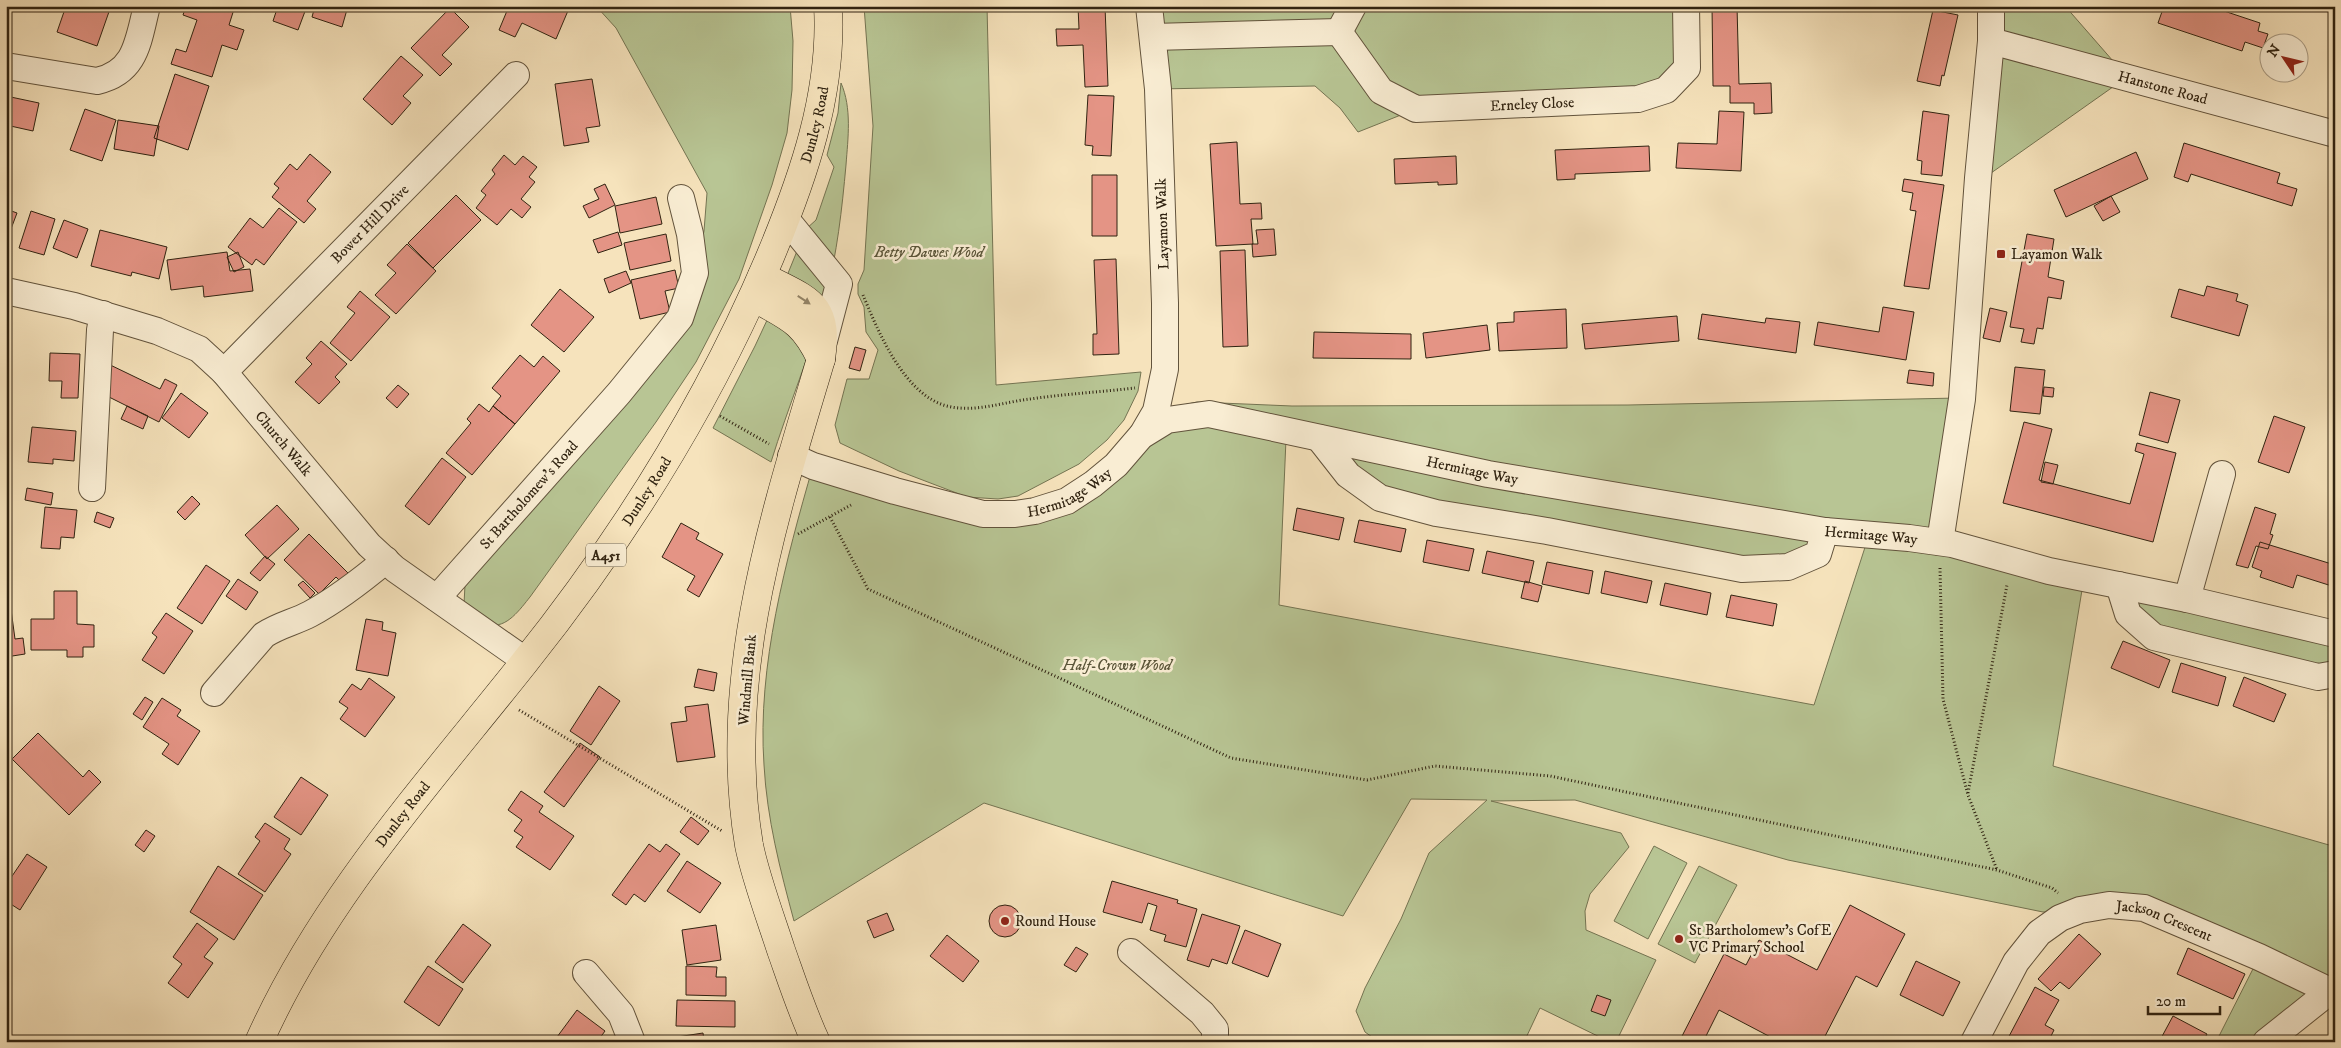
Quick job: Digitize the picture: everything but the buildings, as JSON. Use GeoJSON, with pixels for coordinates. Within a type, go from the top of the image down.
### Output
{"type":"FeatureCollection","features":[{"type":"Feature","properties":{"kind":"main road","name":"Dunley Road"},"geometry":{"type":"LineString","coordinates":[[259,1042],[281,994],[323,924],[394,824],[526,661],[605,556],[684,433],[700,404],[758,287],[786,220],[813,137],[823,89],[829,25],[828,6]]}},
{"type":"Feature","properties":{"kind":"main road"},"geometry":{"type":"LineString","coordinates":[[758,287],[804,328],[823,350]]}},
{"type":"Feature","properties":{"kind":"main road","name":"Windmill Bank"},"geometry":{"type":"LineString","coordinates":[[811,1030],[774,929],[750,847],[743,799],[742,714],[752,621],[766,551],[791,456],[823,350]]}},
{"type":"Feature","properties":{"kind":"street"},"geometry":{"type":"LineString","coordinates":[[6,66],[97,81],[112,78],[134,56],[147,6]]}},
{"type":"Feature","properties":{"kind":"street","name":"Layamon Walk"},"geometry":{"type":"LineString","coordinates":[[1141,436],[1156,411],[1164,369],[1165,303],[1158,89],[1149,6]]}},
{"type":"Feature","properties":{"kind":"street"},"geometry":{"type":"LineString","coordinates":[[1153,37],[1339,32],[1353,6]]}},
{"type":"Feature","properties":{"kind":"street","name":"Erneley Close"},"geometry":{"type":"LineString","coordinates":[[1339,32],[1381,91],[1416,109],[1638,99],[1666,90],[1687,68],[1686,6]]}},
{"type":"Feature","properties":{"kind":"street"},"geometry":{"type":"LineString","coordinates":[[1940,542],[1962,399],[1978,178],[1991,41],[1991,6]]}},
{"type":"Feature","properties":{"kind":"street","name":"Hanstone Road"},"geometry":{"type":"LineString","coordinates":[[1991,41],[2335,134]]}},
{"type":"Feature","properties":{"kind":"street","name":"Bower Hill Drive"},"geometry":{"type":"LineString","coordinates":[[224,372],[516,75]]}},
{"type":"Feature","properties":{"kind":"street","name":"St Bartholomew's Road"},"geometry":{"type":"LineString","coordinates":[[437,598],[619,393],[680,318],[695,273],[690,234],[680,198]]}},
{"type":"Feature","properties":{"kind":"street"},"geometry":{"type":"LineString","coordinates":[[786,220],[839,284],[823,350]]}},
{"type":"Feature","properties":{"kind":"street","name":"Church Walk"},"geometry":{"type":"LineString","coordinates":[[6,291],[103,314],[158,331],[187,343],[204,353],[224,372],[355,531],[386,560],[526,661]]}},
{"type":"Feature","properties":{"kind":"street"},"geometry":{"type":"LineString","coordinates":[[92,488],[100,330],[103,314]]}},
{"type":"Feature","properties":{"kind":"street","name":"Hermitage Way"},"geometry":{"type":"LineString","coordinates":[[791,456],[813,466],[882,487],[983,514],[1015,514],[1035,511],[1067,501],[1093,484],[1116,465],[1141,436],[1167,420],[1209,414],[1488,474],[1825,531],[1909,538],[1966,547],[2012,562],[2187,599],[2335,634]]}},
{"type":"Feature","properties":{"kind":"street"},"geometry":{"type":"LineString","coordinates":[[1319,438],[1348,475],[1380,498],[1436,513],[1547,530],[1742,569],[1788,567],[1818,554],[1825,531]]}},
{"type":"Feature","properties":{"kind":"street"},"geometry":{"type":"LineString","coordinates":[[2187,599],[2222,474]]}},
{"type":"Feature","properties":{"kind":"street"},"geometry":{"type":"LineString","coordinates":[[214,693],[264,635],[275,628],[309,615],[345,593],[386,560]]}},
{"type":"Feature","properties":{"kind":"street"},"geometry":{"type":"LineString","coordinates":[[2119,585],[2128,614],[2154,637],[2318,677],[2335,674]]}},
{"type":"Feature","properties":{"kind":"street","name":"Jackson Crescent"},"geometry":{"type":"LineString","coordinates":[[1974,1042],[2016,962],[2039,933],[2060,918],[2080,910],[2109,905],[2144,908],[2259,957],[2330,991],[2266,1042]]}},
{"type":"Feature","properties":{"kind":"street"},"geometry":{"type":"LineString","coordinates":[[1130,952],[1202,1014],[1215,1028],[1215,1042]]}},
{"type":"Feature","properties":{"kind":"street"},"geometry":{"type":"LineString","coordinates":[[586,973],[621,1014],[632,1042]]}},
{"type":"Feature","properties":{"kind":"path"},"geometry":{"type":"LineString","coordinates":[[862,293],[879,336],[910,381],[928,398],[947,406],[982,407],[1030,399],[1162,386]]}},
{"type":"Feature","properties":{"kind":"path"},"geometry":{"type":"LineString","coordinates":[[700,404],[791,456]]}},
{"type":"Feature","properties":{"kind":"path"},"geometry":{"type":"LineString","coordinates":[[766,551],[882,487]]}},
{"type":"Feature","properties":{"kind":"path"},"geometry":{"type":"LineString","coordinates":[[830,517],[868,589],[1231,758],[1367,780],[1435,766],[1550,776],[1997,870],[2052,888],[2080,910]]}},
{"type":"Feature","properties":{"kind":"path"},"geometry":{"type":"LineString","coordinates":[[1940,542],[1943,699],[1968,795],[1997,870]]}},
{"type":"Feature","properties":{"kind":"path"},"geometry":{"type":"LineString","coordinates":[[1968,795],[2012,562]]}},
{"type":"Feature","properties":{"kind":"path"},"geometry":{"type":"LineString","coordinates":[[498,696],[750,847]]}},
{"type":"Feature","properties":{"kind":"green space"},"geometry":{"type":"Polygon","coordinates":[[[596,6],[790,6],[793,41],[792,90],[787,133],[772,185],[739,279],[696,362],[656,422],[530,597],[518,612],[507,621],[495,625],[489,624],[464,604],[466,566],[619,393],[695,273],[704,231],[707,193],[616,28],[596,6]]]}},
{"type":"Feature","properties":{"kind":"green space","name":"Betty Dawes Wood"},"geometry":{"type":"Polygon","coordinates":[[[864,6],[987,6],[996,385],[1141,372],[1138,391],[1124,420],[1107,440],[1079,464],[1018,496],[998,499],[967,497],[899,471],[840,443],[835,425],[847,379],[869,379],[878,350],[866,332],[864,307],[858,294],[858,284],[864,270],[873,126],[864,6]]]}},
{"type":"Feature","properties":{"kind":"green space"},"geometry":{"type":"Polygon","coordinates":[[[1149,6],[1686,6],[1687,68],[1666,90],[1416,109],[1358,132],[1340,108],[1315,86],[1158,89],[1149,6]]]}},
{"type":"Feature","properties":{"kind":"green space"},"geometry":{"type":"Polygon","coordinates":[[[1992,6],[2065,6],[2127,77],[1984,178],[1992,6]]]}},
{"type":"Feature","properties":{"kind":"green space"},"geometry":{"type":"Polygon","coordinates":[[[841,83],[847,103],[848,134],[843,198],[833,264],[826,296],[813,338],[771,462],[713,428],[755,346],[782,288],[806,229],[816,220],[834,167],[827,155],[838,113],[841,83]]]}},
{"type":"Feature","properties":{"kind":"green space","name":"Half-Crown Wood"},"geometry":{"type":"Polygon","coordinates":[[[1958,398],[1940,542],[2084,578],[2053,766],[2329,845],[2335,832],[2335,991],[2266,1042],[2216,1042],[2259,957],[2144,908],[2043,912],[1788,860],[1575,800],[1491,801],[1621,833],[1629,847],[1590,894],[1585,911],[1586,930],[1656,960],[1616,1042],[1610,1042],[1540,1008],[1524,1042],[1379,1042],[1365,1032],[1356,1011],[1365,988],[1401,919],[1429,853],[1487,800],[1411,799],[1343,916],[984,803],[794,921],[771,824],[764,765],[763,728],[769,652],[776,614],[793,538],[813,466],[983,514],[1067,501],[1156,411],[1197,402],[1292,406],[1628,405],[1958,398]],[[1319,438],[1286,439],[1279,605],[1814,705],[1868,538],[1825,531],[1788,567],[1380,498],[1319,438]]]}},
{"type":"Feature","properties":{"kind":"green space"},"geometry":{"type":"Polygon","coordinates":[[[2119,585],[2335,634],[2335,674],[2154,637],[2119,585]]]}},
{"type":"Feature","properties":{"kind":"green space"},"geometry":{"type":"Polygon","coordinates":[[[1654,846],[1687,863],[1648,939],[1614,921],[1654,846]]]}},
{"type":"Feature","properties":{"kind":"green space"},"geometry":{"type":"Polygon","coordinates":[[[1699,866],[1737,885],[1695,963],[1658,944],[1699,866]]]}},
{"type":"Feature","properties":{"kind":"place","name":"Layamon Walk"},"geometry":{"type":"Point","coordinates":[2001,254]}},
{"type":"Feature","properties":{"kind":"place","name":"Round House"},"geometry":{"type":"Point","coordinates":[1005,921]}},
{"type":"Feature","properties":{"kind":"place","name":"St Bartholomew's CofE VC Primary School"},"geometry":{"type":"Point","coordinates":[1679,939]}}]}
